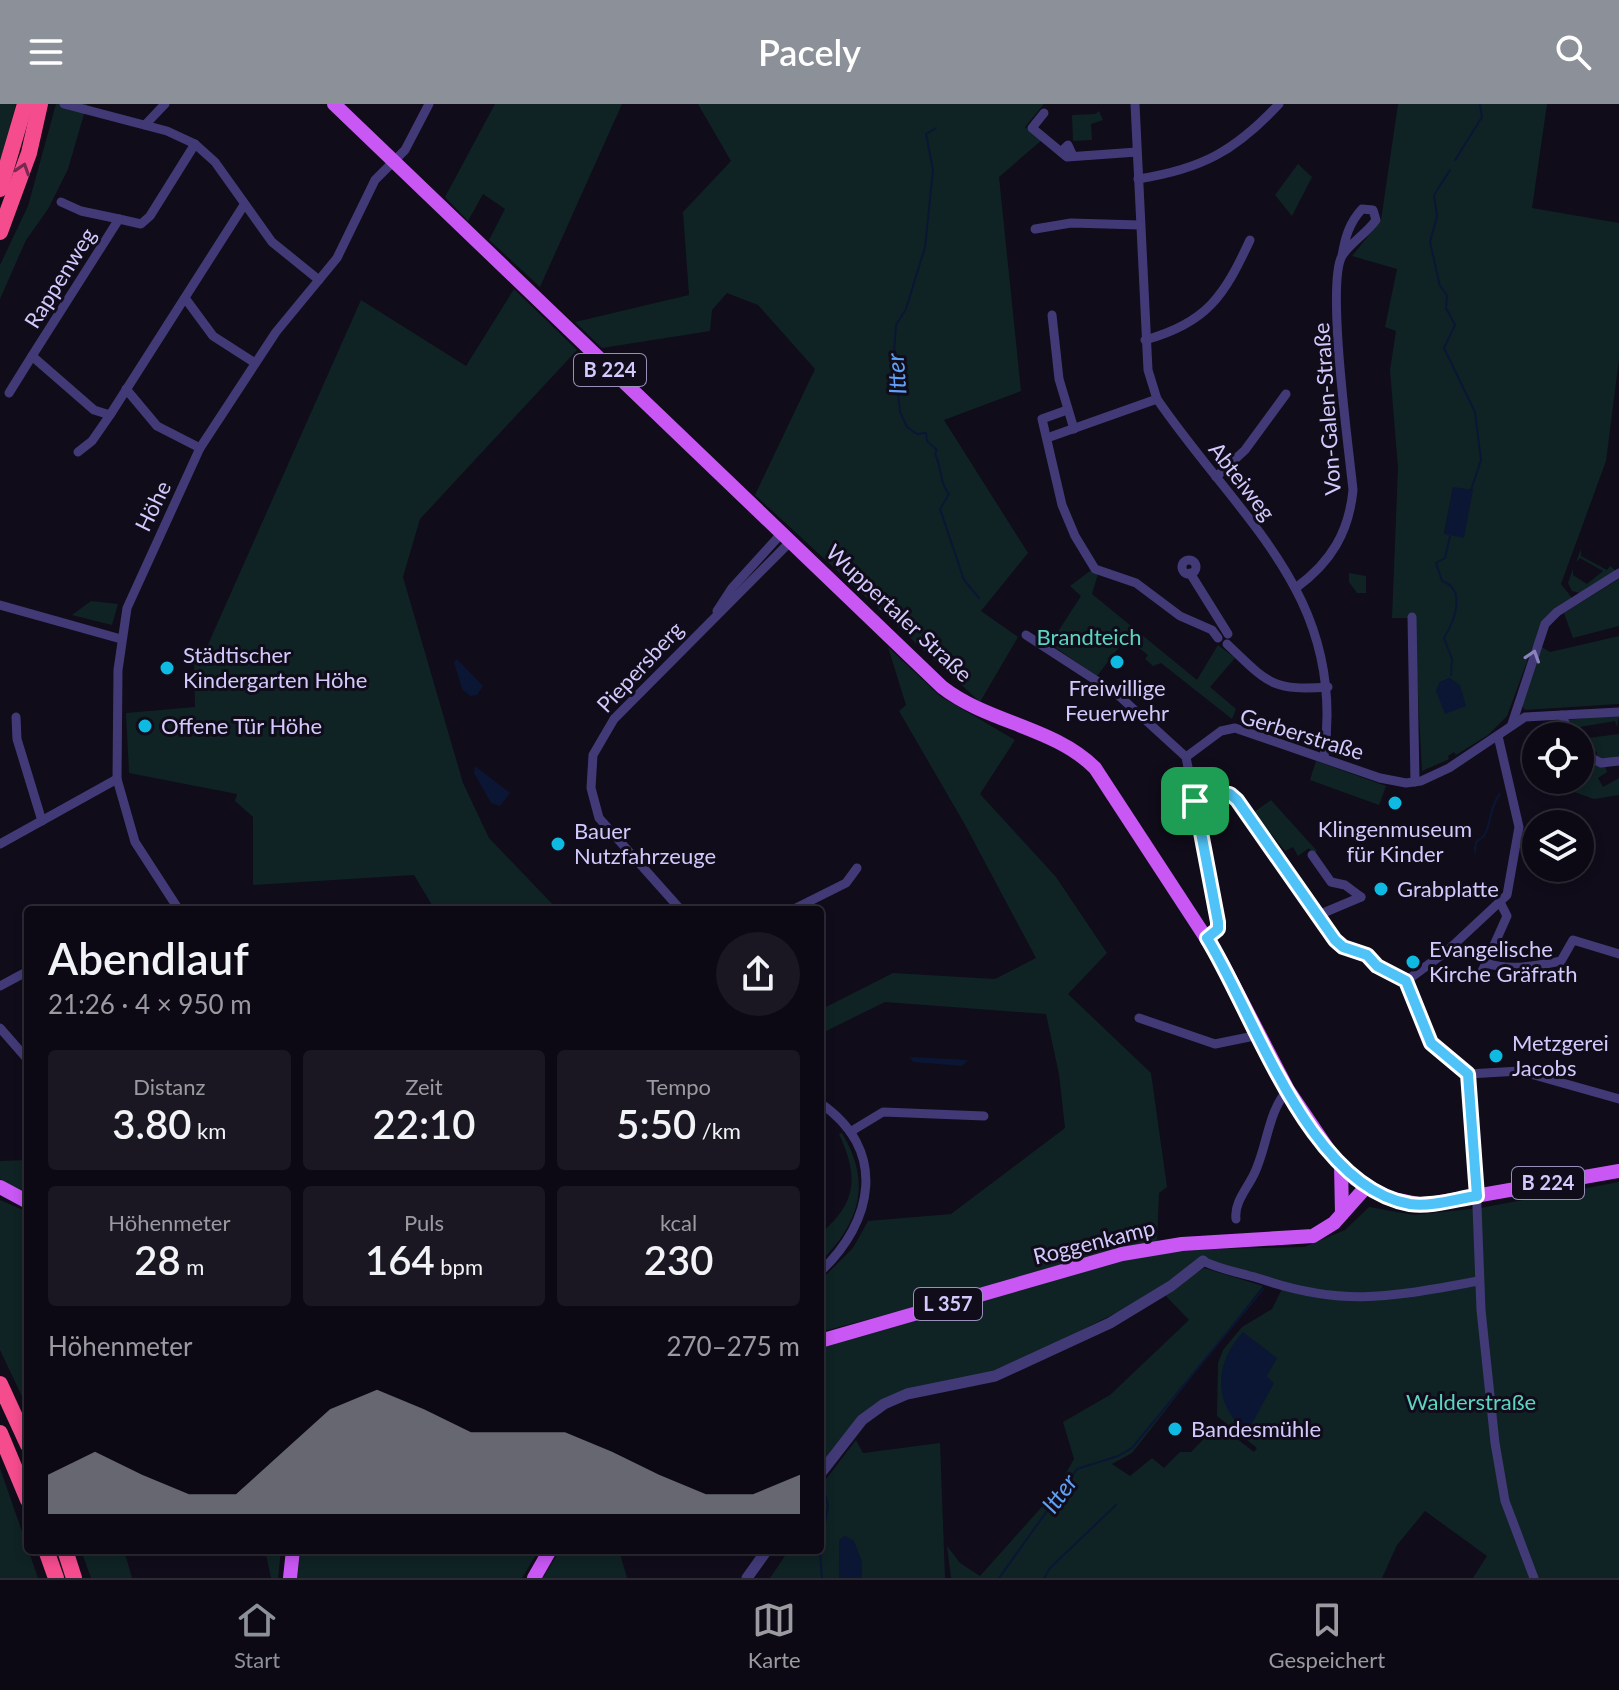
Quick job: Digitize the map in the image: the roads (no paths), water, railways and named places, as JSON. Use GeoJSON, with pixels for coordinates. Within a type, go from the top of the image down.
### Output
{"type":"FeatureCollection","features":[{"type":"Feature","properties":{"kind":"highway"},"geometry":{"type":"LineString","coordinates":[[0,189],[25,104]]}},
{"type":"Feature","properties":{"kind":"highway"},"geometry":{"type":"LineString","coordinates":[[0,232],[29,153],[40,104]]}},
{"type":"Feature","properties":{"kind":"highway"},"geometry":{"type":"LineString","coordinates":[[0,1384],[24,1436]]}},
{"type":"Feature","properties":{"kind":"highway"},"geometry":{"type":"LineString","coordinates":[[0,1433],[24,1490]]}},
{"type":"Feature","properties":{"kind":"highway"},"geometry":{"type":"LineString","coordinates":[[47,1554],[56,1578]]}},
{"type":"Feature","properties":{"kind":"highway"},"geometry":{"type":"LineString","coordinates":[[66,1554],[74,1578]]}},
{"type":"Feature","properties":{"kind":"main road","name":"B 224"},"geometry":{"type":"LineString","coordinates":[[334,104],[393,161]]}},
{"type":"Feature","properties":{"kind":"main road","name":"Wuppertaler Straße"},"geometry":{"type":"LineString","coordinates":[[393,161],[954,696],[985,714],[1072,749],[1090,763],[1207,938],[1288,1090],[1341,1165],[1366,1187],[1389,1198],[1424,1205],[1619,1171]]}},
{"type":"Feature","properties":{"kind":"main road"},"geometry":{"type":"LineString","coordinates":[[1341,1165],[1342,1214]]}},
{"type":"Feature","properties":{"kind":"main road"},"geometry":{"type":"LineString","coordinates":[[0,1187],[24,1200]]}},
{"type":"Feature","properties":{"kind":"main road","name":"Roggenkamp"},"geometry":{"type":"LineString","coordinates":[[824,1340],[1122,1254],[1182,1244],[1299,1239],[1323,1230],[1366,1187]]}},
{"type":"Feature","properties":{"kind":"main road"},"geometry":{"type":"LineString","coordinates":[[290,1578],[293,1554]]}},
{"type":"Feature","properties":{"kind":"main road"},"geometry":{"type":"LineString","coordinates":[[534,1578],[548,1554]]}},
{"type":"Feature","properties":{"kind":"street"},"geometry":{"type":"LineString","coordinates":[[64,104],[145,125],[195,144],[215,162],[272,242],[319,280]]}},
{"type":"Feature","properties":{"kind":"street"},"geometry":{"type":"LineString","coordinates":[[145,125],[165,104]]}},
{"type":"Feature","properties":{"kind":"street","name":"Höhe"},"geometry":{"type":"LineString","coordinates":[[176,906],[135,842],[117,779],[121,639],[134,588],[200,448],[255,363],[344,246],[375,180],[405,150],[429,104]]}},
{"type":"Feature","properties":{"kind":"street","name":"Abteiweg"},"geometry":{"type":"LineString","coordinates":[[1135,104],[1145,340],[1157,399],[1297,587],[1319,643],[1328,687],[1324,757]]}},
{"type":"Feature","properties":{"kind":"street"},"geometry":{"type":"LineString","coordinates":[[1138,179],[1208,162],[1244,138],[1279,104]]}},
{"type":"Feature","properties":{"kind":"street"},"geometry":{"type":"LineString","coordinates":[[1044,113],[1032,128],[1061,152],[1073,156],[1137,152]]}},
{"type":"Feature","properties":{"kind":"street","name":"Rappenweg"},"geometry":{"type":"LineString","coordinates":[[61,202],[81,211],[141,224],[150,216],[195,144]]}},
{"type":"Feature","properties":{"kind":"street"},"geometry":{"type":"LineString","coordinates":[[78,452],[92,441],[110,415],[244,205]]}},
{"type":"Feature","properties":{"kind":"street","name":"Von-Galen-Straße"},"geometry":{"type":"LineString","coordinates":[[1297,587],[1330,556],[1351,509],[1353,490],[1339,339],[1338,279],[1342,256],[1346,235],[1362,209],[1373,210],[1377,217],[1374,223],[1342,256]]}},
{"type":"Feature","properties":{"kind":"street","name":"Rappenweg"},"geometry":{"type":"LineString","coordinates":[[9,393],[119,219]]}},
{"type":"Feature","properties":{"kind":"street"},"geometry":{"type":"LineString","coordinates":[[1035,229],[1071,223],[1140,225]]}},
{"type":"Feature","properties":{"kind":"street"},"geometry":{"type":"LineString","coordinates":[[1145,340],[1185,326],[1212,306],[1228,285],[1250,240]]}},
{"type":"Feature","properties":{"kind":"street"},"geometry":{"type":"LineString","coordinates":[[185,298],[212,335],[255,363]]}},
{"type":"Feature","properties":{"kind":"street"},"geometry":{"type":"LineString","coordinates":[[1052,315],[1053,341],[1074,429]]}},
{"type":"Feature","properties":{"kind":"street","name":"Rappenweg"},"geometry":{"type":"LineString","coordinates":[[32,356],[94,410],[110,415]]}},
{"type":"Feature","properties":{"kind":"street"},"geometry":{"type":"LineString","coordinates":[[126,389],[157,426],[200,448]]}},
{"type":"Feature","properties":{"kind":"street"},"geometry":{"type":"LineString","coordinates":[[1216,477],[1254,440],[1286,394]]}},
{"type":"Feature","properties":{"kind":"street"},"geometry":{"type":"LineString","coordinates":[[1047,438],[1157,399]]}},
{"type":"Feature","properties":{"kind":"street"},"geometry":{"type":"LineString","coordinates":[[1067,410],[1042,419],[1069,524],[1095,569],[1136,583],[1180,616],[1212,630],[1279,687],[1328,687]]}},
{"type":"Feature","properties":{"kind":"street","name":"Piepersberg"},"geometry":{"type":"LineString","coordinates":[[677,906],[599,818],[591,770],[598,743],[614,719],[717,612],[732,588],[786,538]]}},
{"type":"Feature","properties":{"kind":"street"},"geometry":{"type":"LineString","coordinates":[[1190,573],[1225,639]]}},
{"type":"Feature","properties":{"kind":"street"},"geometry":{"type":"LineString","coordinates":[[1512,724],[1543,628],[1551,616],[1619,573]]}},
{"type":"Feature","properties":{"kind":"street"},"geometry":{"type":"LineString","coordinates":[[0,605],[121,639]]}},
{"type":"Feature","properties":{"kind":"street"},"geometry":{"type":"LineString","coordinates":[[1412,617],[1415,782],[1449,768],[1528,716],[1619,712]]}},
{"type":"Feature","properties":{"kind":"street"},"geometry":{"type":"LineString","coordinates":[[1026,635],[1117,694],[1186,757],[1218,922],[1218,929],[1207,938]]}},
{"type":"Feature","properties":{"kind":"street"},"geometry":{"type":"LineString","coordinates":[[1562,715],[1565,722]]}},
{"type":"Feature","properties":{"kind":"street"},"geometry":{"type":"LineString","coordinates":[[16,717],[17,739],[42,821]]}},
{"type":"Feature","properties":{"kind":"street","name":"Gerberstraße"},"geometry":{"type":"LineString","coordinates":[[1186,757],[1230,728],[1385,779],[1415,782]]}},
{"type":"Feature","properties":{"kind":"street"},"geometry":{"type":"LineString","coordinates":[[1406,981],[1501,904],[1507,895],[1519,836],[1503,747],[1498,736]]}},
{"type":"Feature","properties":{"kind":"street"},"geometry":{"type":"LineString","coordinates":[[1594,759],[1601,763],[1619,761]]}},
{"type":"Feature","properties":{"kind":"street"},"geometry":{"type":"LineString","coordinates":[[0,844],[117,779]]}},
{"type":"Feature","properties":{"kind":"street"},"geometry":{"type":"LineString","coordinates":[[1195,801],[1219,792],[1232,795],[1339,944],[1367,955],[1377,966],[1406,981],[1431,1043],[1468,1074],[1520,1071],[1619,1099]]}},
{"type":"Feature","properties":{"kind":"street"},"geometry":{"type":"LineString","coordinates":[[1312,855],[1331,882],[1345,885],[1361,897],[1316,916]]}},
{"type":"Feature","properties":{"kind":"street"},"geometry":{"type":"LineString","coordinates":[[800,906],[846,883],[857,868]]}},
{"type":"Feature","properties":{"kind":"street"},"geometry":{"type":"LineString","coordinates":[[1478,979],[1507,916],[1501,904]]}},
{"type":"Feature","properties":{"kind":"street"},"geometry":{"type":"LineString","coordinates":[[1487,963],[1504,968],[1558,962],[1573,940],[1619,954]]}},
{"type":"Feature","properties":{"kind":"street"},"geometry":{"type":"LineString","coordinates":[[0,986],[24,973]]}},
{"type":"Feature","properties":{"kind":"street"},"geometry":{"type":"LineString","coordinates":[[1139,1018],[1215,1044],[1259,1035]]}},
{"type":"Feature","properties":{"kind":"street"},"geometry":{"type":"LineString","coordinates":[[0,1028],[24,1055]]}},
{"type":"Feature","properties":{"kind":"street"},"geometry":{"type":"LineString","coordinates":[[1468,1074],[1486,1370],[1501,1485],[1534,1578]]}},
{"type":"Feature","properties":{"kind":"street"},"geometry":{"type":"LineString","coordinates":[[1236,1219],[1236,1208],[1262,1158],[1278,1101],[1288,1090]]}},
{"type":"Feature","properties":{"kind":"street"},"geometry":{"type":"LineString","coordinates":[[824,1107],[850,1132],[863,1164],[864,1207],[851,1239],[824,1268]]}},
{"type":"Feature","properties":{"kind":"street"},"geometry":{"type":"LineString","coordinates":[[850,1132],[883,1112],[984,1116]]}},
{"type":"Feature","properties":{"kind":"street"},"geometry":{"type":"LineString","coordinates":[[824,1469],[862,1420],[884,1404],[907,1394],[995,1376],[1110,1323],[1171,1286],[1203,1261],[1280,1287],[1340,1299],[1368,1300],[1479,1281]]}},
{"type":"Feature","properties":{"kind":"street"},"geometry":{"type":"LineString","coordinates":[[747,1578],[764,1554]]}},
{"type":"Feature","properties":{"kind":"water"},"geometry":{"type":"Polygon","coordinates":[[[1453,487],[1473,490],[1464,538],[1444,534],[1453,487]]]}},
{"type":"Feature","properties":{"kind":"water"},"geometry":{"type":"Polygon","coordinates":[[[457,659],[483,686],[477,695],[470,696],[462,689],[454,662],[457,659]]]}},
{"type":"Feature","properties":{"kind":"water"},"geometry":{"type":"Polygon","coordinates":[[[1450,678],[1460,685],[1466,706],[1445,714],[1436,691],[1440,682],[1450,678]]]}},
{"type":"Feature","properties":{"kind":"water"},"geometry":{"type":"Polygon","coordinates":[[[475,766],[510,793],[500,806],[491,803],[474,773],[475,766]]]}},
{"type":"Feature","properties":{"kind":"water"},"geometry":{"type":"Polygon","coordinates":[[[910,1057],[968,1060],[962,1066],[913,1062],[910,1057]]]}},
{"type":"Feature","properties":{"kind":"water"},"geometry":{"type":"Polygon","coordinates":[[[1243,1332],[1277,1358],[1267,1376],[1274,1383],[1247,1433],[1228,1410],[1221,1384],[1226,1357],[1243,1332]]]}},
{"type":"Feature","properties":{"kind":"water"},"geometry":{"type":"Polygon","coordinates":[[[845,1536],[854,1541],[862,1562],[862,1578],[839,1578],[839,1540],[845,1536]]]}},
{"type":"Feature","properties":{"kind":"waterway"},"geometry":{"type":"LineString","coordinates":[[1455,160],[1482,117],[1480,104]]}},
{"type":"Feature","properties":{"kind":"waterway","name":"Itter"},"geometry":{"type":"LineString","coordinates":[[936,128],[926,134],[933,170],[925,247],[906,309],[896,325],[894,353],[900,412],[907,427],[917,434],[926,433],[927,441],[937,450],[935,454],[949,494],[940,509],[964,580],[979,598]]}},
{"type":"Feature","properties":{"kind":"waterway"},"geometry":{"type":"LineString","coordinates":[[1450,170],[1434,195],[1437,216],[1430,242],[1440,286],[1447,295],[1446,308],[1455,325],[1444,348],[1475,412],[1481,460],[1471,490]]}},
{"type":"Feature","properties":{"kind":"waterway"},"geometry":{"type":"LineString","coordinates":[[1450,536],[1445,558],[1436,563],[1442,581],[1450,585],[1456,598],[1454,615],[1444,638],[1452,659],[1451,675]]}},
{"type":"Feature","properties":{"kind":"waterway"},"geometry":{"type":"LineString","coordinates":[[1475,852],[1476,842],[1485,833],[1500,794]]}},
{"type":"Feature","properties":{"kind":"waterway","name":"Itter"},"geometry":{"type":"LineString","coordinates":[[999,1578],[1077,1469],[1118,1456],[1132,1448],[1263,1289]]}},
{"type":"Feature","properties":{"kind":"waterway"},"geometry":{"type":"LineString","coordinates":[[1231,1427],[1235,1422]]}},
{"type":"Feature","properties":{"kind":"waterway"},"geometry":{"type":"LineString","coordinates":[[824,1489],[828,1506],[824,1530]]}},
{"type":"Feature","properties":{"kind":"waterway"},"geometry":{"type":"LineString","coordinates":[[1044,1578],[1050,1568],[1116,1505]]}},
{"type":"Feature","properties":{"kind":"waterway"},"geometry":{"type":"LineString","coordinates":[[820,1554],[822,1578]]}},
{"type":"Feature","properties":{"kind":"place","name":"Freiwillige Feuerwehr"},"geometry":{"type":"Point","coordinates":[1117,662]}},
{"type":"Feature","properties":{"kind":"place","name":"Städtischer Kindergarten Höhe"},"geometry":{"type":"Point","coordinates":[167,668]}},
{"type":"Feature","properties":{"kind":"place","name":"Offene Tür Höhe"},"geometry":{"type":"Point","coordinates":[145,726]}},
{"type":"Feature","properties":{"kind":"place","name":"Klingenmuseum für Kinder"},"geometry":{"type":"Point","coordinates":[1395,803]}},
{"type":"Feature","properties":{"kind":"place","name":"Bauer Nutzfahrzeuge"},"geometry":{"type":"Point","coordinates":[558,844]}},
{"type":"Feature","properties":{"kind":"place","name":"Grabplatte"},"geometry":{"type":"Point","coordinates":[1381,889]}},
{"type":"Feature","properties":{"kind":"place","name":"Evangelische Kirche Gräfrath"},"geometry":{"type":"Point","coordinates":[1413,962]}},
{"type":"Feature","properties":{"kind":"place","name":"Metzgerei Jacobs"},"geometry":{"type":"Point","coordinates":[1496,1056]}},
{"type":"Feature","properties":{"kind":"place","name":"Bandesmühle"},"geometry":{"type":"Point","coordinates":[1175,1429]}},
{"type":"Feature","properties":{"kind":"park label","name":"Brandteich"},"geometry":{"type":"Point","coordinates":[1089,637]}},
{"type":"Feature","properties":{"kind":"park label","name":"Walderstraße"},"geometry":{"type":"Point","coordinates":[1471,1402]}}]}
